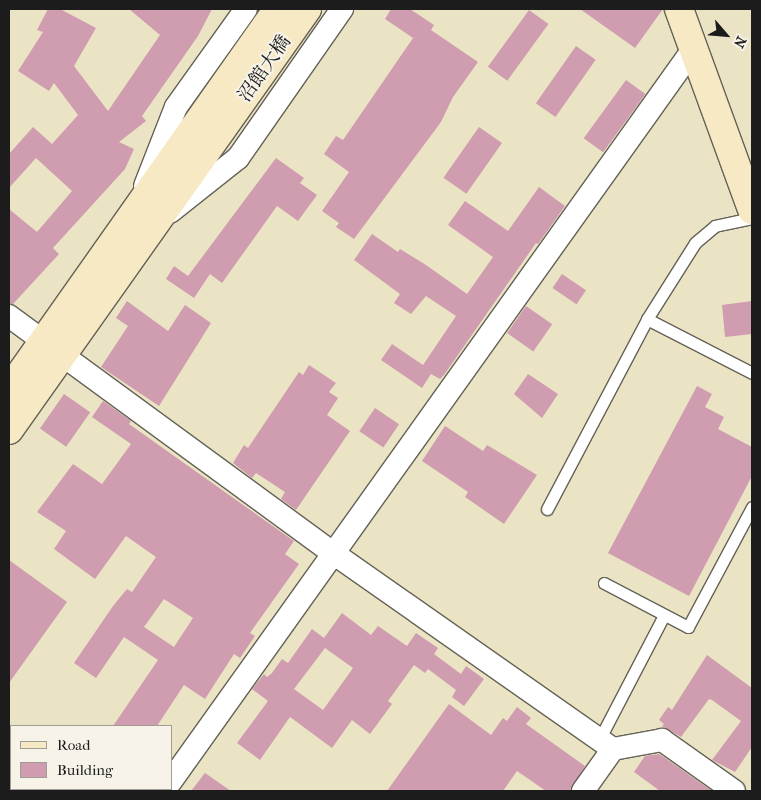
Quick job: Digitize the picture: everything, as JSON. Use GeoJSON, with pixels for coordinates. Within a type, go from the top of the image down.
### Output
{"type":"FeatureCollection","features":[{"type":"Feature","properties":{"kind":"street"},"geometry":{"type":"LineString","coordinates":[[145,218],[176,107],[246,9]]}},
{"type":"Feature","properties":{"kind":"street","name":"沼館大橋"},"geometry":{"type":"LineString","coordinates":[[212,123],[278,9]]}},
{"type":"Feature","properties":{"kind":"street","name":"沼館大橋"},"geometry":{"type":"LineString","coordinates":[[212,123],[307,9]]}},
{"type":"Feature","properties":{"kind":"street"},"geometry":{"type":"LineString","coordinates":[[145,218],[238,158],[342,9]]}},
{"type":"Feature","properties":{"kind":"street"},"geometry":{"type":"LineString","coordinates":[[679,9],[752,210]]}},
{"type":"Feature","properties":{"kind":"street"},"geometry":{"type":"LineString","coordinates":[[172,780],[694,48]]}},
{"type":"Feature","properties":{"kind":"street"},"geometry":{"type":"LineString","coordinates":[[9,430],[54,347],[212,123]]}},
{"type":"Feature","properties":{"kind":"street"},"geometry":{"type":"LineString","coordinates":[[9,316],[54,347],[333,553],[606,744],[662,740],[734,791]]}},
{"type":"Feature","properties":{"kind":"street"},"geometry":{"type":"LineString","coordinates":[[9,390],[54,347]]}},
{"type":"Feature","properties":{"kind":"street"},"geometry":{"type":"LineString","coordinates":[[583,791],[606,744]]}},
{"type":"Feature","properties":{"kind":"lane"},"geometry":{"type":"LineString","coordinates":[[547,509],[646,319],[695,243],[715,226],[752,218]]}},
{"type":"Feature","properties":{"kind":"lane"},"geometry":{"type":"LineString","coordinates":[[646,319],[752,373]]}},
{"type":"Feature","properties":{"kind":"lane"},"geometry":{"type":"LineString","coordinates":[[604,583],[688,627],[752,507]]}},
{"type":"Feature","properties":{"kind":"lane"},"geometry":{"type":"LineString","coordinates":[[606,744],[664,615]]}},
{"type":"Feature","properties":{"kind":"building"},"geometry":{"type":"Polygon","coordinates":[[[48,9],[60,9],[96,28],[74,66],[108,111],[160,35],[129,9],[212,9],[198,36],[142,116],[146,121],[119,142],[134,149],[125,169],[53,248],[59,254],[13,304],[9,303],[9,209],[37,232],[72,191],[36,158],[9,188],[9,154],[33,127],[52,144],[78,115],[54,83],[49,91],[18,71],[43,32],[37,30],[48,9]]]}},
{"type":"Feature","properties":{"kind":"building"},"geometry":{"type":"Polygon","coordinates":[[[391,9],[410,9],[434,25],[431,30],[478,62],[453,97],[441,122],[354,239],[336,227],[339,223],[322,211],[349,172],[324,154],[336,136],[343,140],[413,38],[385,19],[391,9]]]}},
{"type":"Feature","properties":{"kind":"building"},"geometry":{"type":"Polygon","coordinates":[[[580,9],[663,9],[635,48],[580,9]]]}},
{"type":"Feature","properties":{"kind":"building"},"geometry":{"type":"Polygon","coordinates":[[[529,10],[548,24],[507,81],[488,67],[529,10]]]}},
{"type":"Feature","properties":{"kind":"building"},"geometry":{"type":"Polygon","coordinates":[[[576,46],[596,60],[556,117],[536,103],[576,46]]]}},
{"type":"Feature","properties":{"kind":"building"},"geometry":{"type":"Polygon","coordinates":[[[626,80],[645,94],[603,152],[584,138],[626,80]]]}},
{"type":"Feature","properties":{"kind":"building"},"geometry":{"type":"Polygon","coordinates":[[[479,127],[502,143],[466,194],[443,178],[479,127]]]}},
{"type":"Feature","properties":{"kind":"building"},"geometry":{"type":"Polygon","coordinates":[[[276,158],[304,178],[300,183],[317,195],[298,221],[277,206],[222,283],[210,274],[194,298],[166,279],[174,266],[188,276],[276,158]]]}},
{"type":"Feature","properties":{"kind":"building"},"geometry":{"type":"Polygon","coordinates":[[[539,187],[565,206],[538,244],[536,243],[444,375],[440,379],[431,374],[422,388],[381,360],[392,344],[423,365],[456,316],[426,296],[411,314],[394,303],[400,294],[354,260],[372,234],[398,252],[400,249],[426,265],[467,294],[493,257],[448,225],[465,201],[508,231],[539,187]]]}},
{"type":"Feature","properties":{"kind":"building"},"geometry":{"type":"Polygon","coordinates":[[[562,274],[586,290],[577,304],[552,288],[562,274]]]}},
{"type":"Feature","properties":{"kind":"building"},"geometry":{"type":"Polygon","coordinates":[[[127,301],[168,331],[185,305],[211,323],[159,406],[101,367],[128,326],[116,318],[127,301]]]}},
{"type":"Feature","properties":{"kind":"building"},"geometry":{"type":"Polygon","coordinates":[[[752,301],[752,334],[725,337],[722,305],[752,301]]]}},
{"type":"Feature","properties":{"kind":"building"},"geometry":{"type":"Polygon","coordinates":[[[526,306],[552,324],[533,351],[507,333],[526,306]]]}},
{"type":"Feature","properties":{"kind":"building"},"geometry":{"type":"Polygon","coordinates":[[[309,365],[336,383],[329,392],[338,398],[327,415],[350,431],[296,510],[281,499],[285,492],[256,473],[252,478],[233,463],[244,445],[248,448],[299,372],[303,375],[309,365]]]}},
{"type":"Feature","properties":{"kind":"building"},"geometry":{"type":"Polygon","coordinates":[[[528,374],[558,394],[542,418],[514,394],[528,374]]]}},
{"type":"Feature","properties":{"kind":"building"},"geometry":{"type":"Polygon","coordinates":[[[697,386],[712,394],[705,407],[724,417],[718,429],[752,447],[752,476],[689,596],[608,553],[697,386]]]}},
{"type":"Feature","properties":{"kind":"building"},"geometry":{"type":"Polygon","coordinates":[[[64,394],[90,412],[66,447],[40,428],[64,394]]]}},
{"type":"Feature","properties":{"kind":"building"},"geometry":{"type":"Polygon","coordinates":[[[103,401],[131,421],[129,424],[294,541],[285,554],[299,564],[250,633],[255,636],[240,658],[234,654],[205,699],[184,685],[158,725],[114,725],[158,660],[124,637],[96,678],[74,663],[113,606],[127,589],[132,592],[156,557],[126,536],[95,579],[54,549],[66,531],[37,512],[73,464],[102,484],[131,444],[92,417],[103,401]],[[164,599],[144,627],[174,647],[193,618],[164,599]]]}},
{"type":"Feature","properties":{"kind":"building"},"geometry":{"type":"Polygon","coordinates":[[[375,408],[399,424],[383,447],[359,431],[375,408]]]}},
{"type":"Feature","properties":{"kind":"building"},"geometry":{"type":"Polygon","coordinates":[[[445,426],[483,451],[487,445],[537,475],[504,524],[465,497],[468,492],[422,461],[445,426]]]}},
{"type":"Feature","properties":{"kind":"building"},"geometry":{"type":"Polygon","coordinates":[[[9,560],[67,602],[9,683],[9,560]]]}},
{"type":"Feature","properties":{"kind":"building"},"geometry":{"type":"Polygon","coordinates":[[[342,613],[371,635],[378,626],[407,646],[416,633],[438,648],[434,654],[461,674],[466,666],[484,679],[464,706],[452,697],[456,690],[428,669],[425,673],[414,665],[388,701],[392,704],[370,734],[352,720],[332,748],[290,717],[260,760],[237,743],[268,701],[252,689],[264,674],[267,677],[272,673],[282,659],[288,663],[312,629],[324,638],[342,613]],[[325,648],[294,689],[323,710],[353,668],[325,648]]]}},
{"type":"Feature","properties":{"kind":"building"},"geometry":{"type":"Polygon","coordinates":[[[707,655],[752,688],[752,747],[735,772],[712,760],[741,721],[712,700],[709,699],[681,737],[662,726],[664,724],[659,720],[668,707],[672,710],[707,655]]]}},
{"type":"Feature","properties":{"kind":"building"},"geometry":{"type":"Polygon","coordinates":[[[449,704],[491,735],[503,718],[507,721],[517,707],[531,718],[526,724],[585,766],[570,791],[546,791],[517,771],[503,791],[387,791],[449,704]]]}},
{"type":"Feature","properties":{"kind":"building"},"geometry":{"type":"Polygon","coordinates":[[[659,754],[712,791],[660,791],[634,772],[645,756],[659,754]]]}},
{"type":"Feature","properties":{"kind":"building"},"geometry":{"type":"Polygon","coordinates":[[[205,773],[231,791],[191,791],[205,773]]]}}]}
